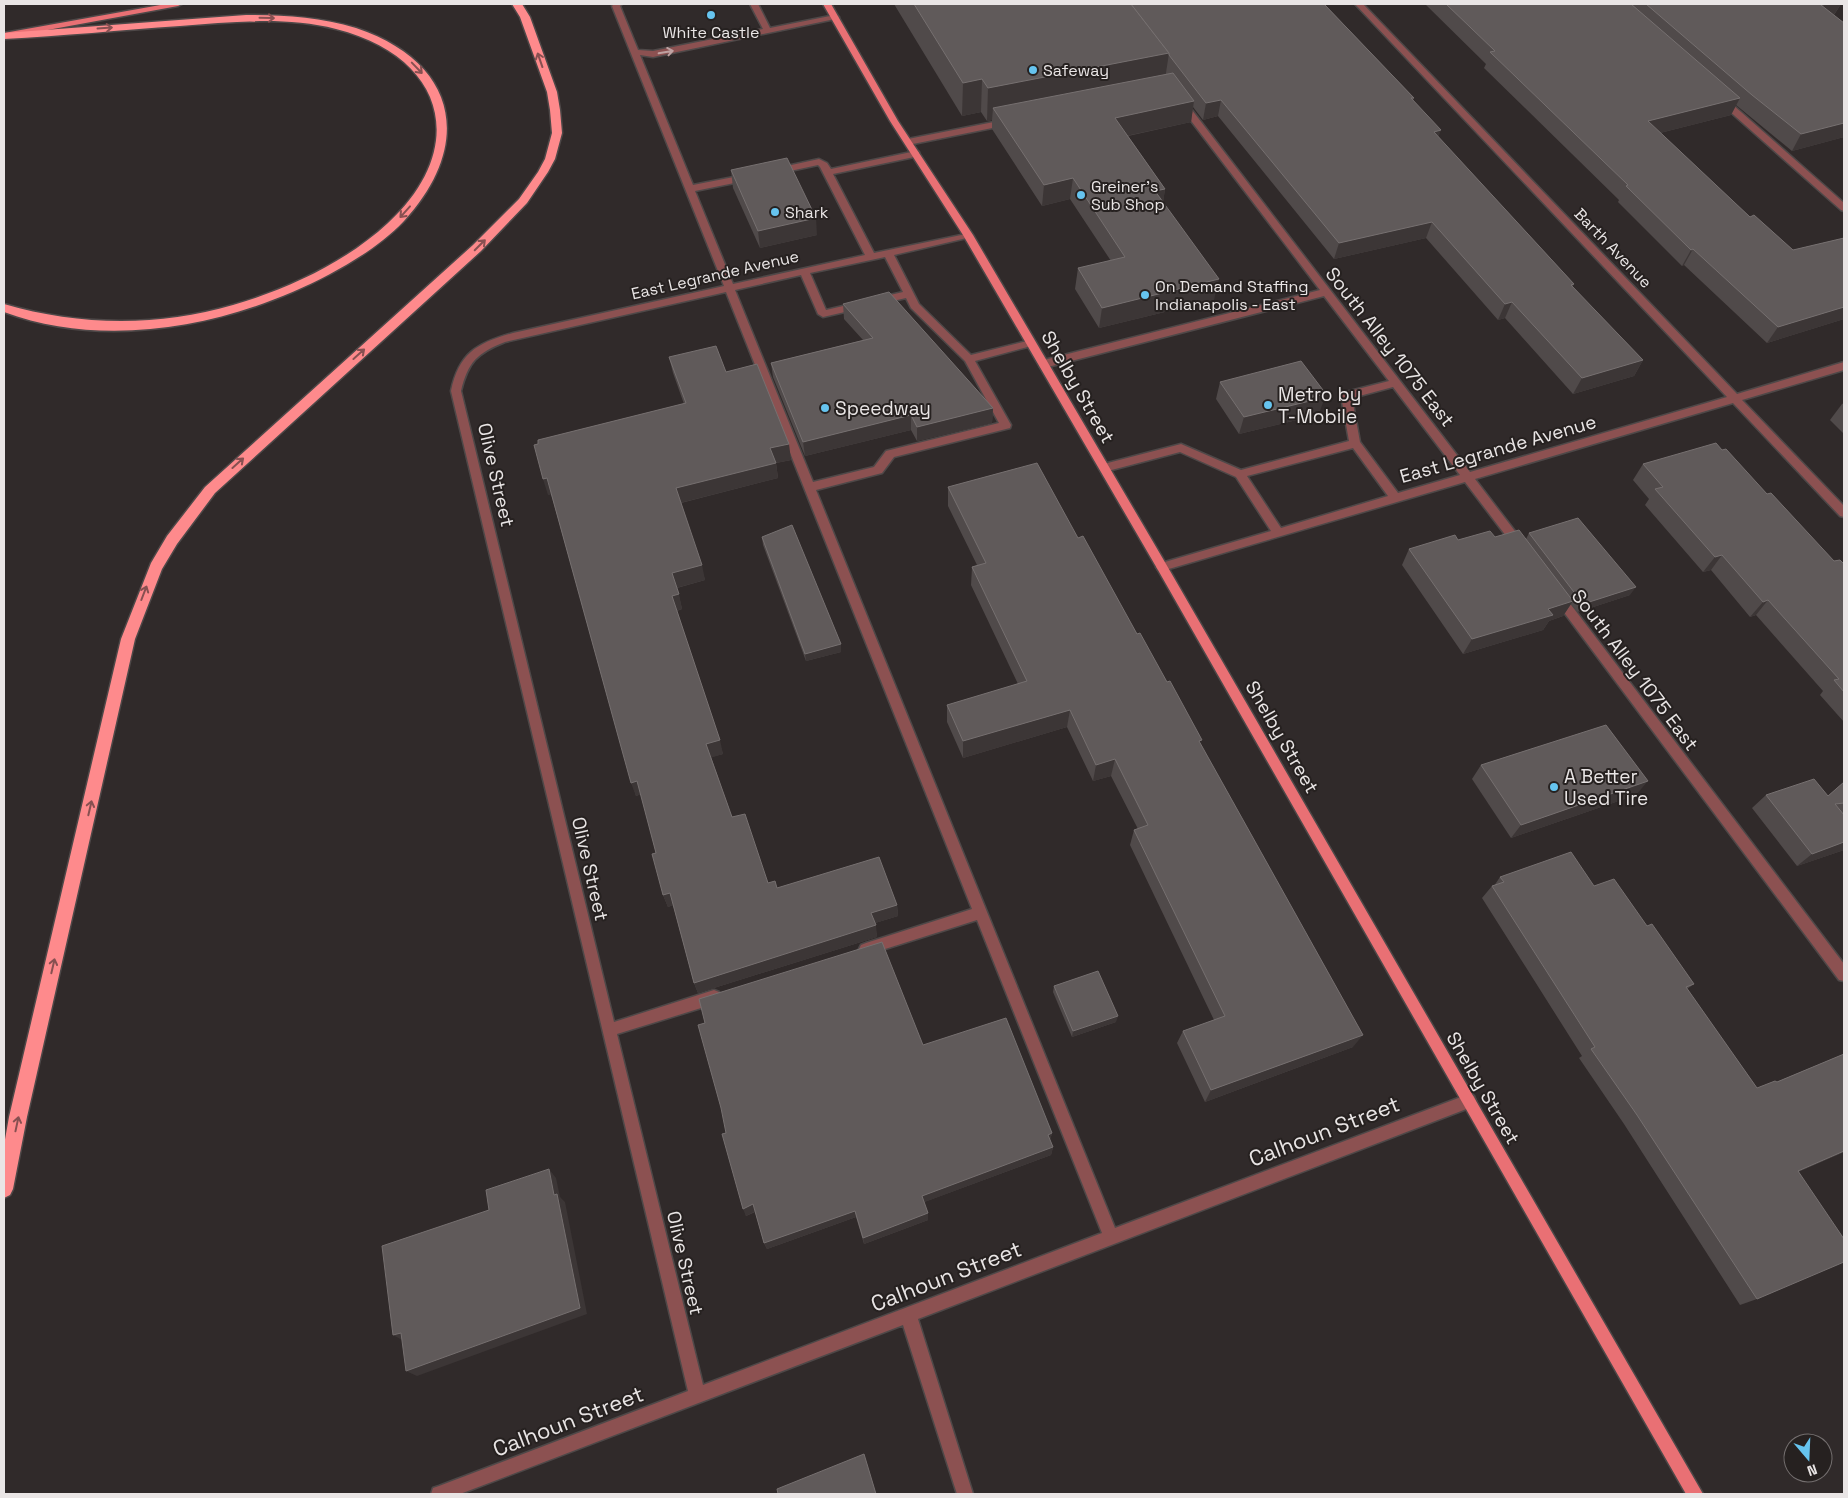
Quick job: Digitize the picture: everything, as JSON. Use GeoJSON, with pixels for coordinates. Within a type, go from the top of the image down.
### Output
{"type":"FeatureCollection","features":[{"type":"Feature","properties":{"kind":"highway"},"geometry":{"type":"LineString","coordinates":[[4,1189],[18,1117],[128,639],[148,584],[172,540],[210,490],[477,248],[534,187],[550,159],[557,134],[557,122],[552,92],[525,17],[517,4]]}},
{"type":"Feature","properties":{"kind":"highway"},"geometry":{"type":"LineString","coordinates":[[524,4],[525,17]]}},
{"type":"Feature","properties":{"kind":"highway"},"geometry":{"type":"LineString","coordinates":[[4,36],[246,18],[277,18],[324,23],[365,35],[408,59],[424,76],[436,94],[444,123],[442,145],[435,166],[423,190],[405,213],[367,246],[302,284],[263,300],[222,312],[159,323],[118,326],[78,325],[4,308]]}},
{"type":"Feature","properties":{"kind":"main road"},"geometry":{"type":"LineString","coordinates":[[4,36],[178,4]]}},
{"type":"Feature","properties":{"kind":"main road","name":"Shelby Street"},"geometry":{"type":"LineString","coordinates":[[827,4],[908,142],[968,235],[1044,364],[1695,1494]]}},
{"type":"Feature","properties":{"kind":"street"},"geometry":{"type":"LineString","coordinates":[[618,4],[616,6],[1111,1237]]}},
{"type":"Feature","properties":{"kind":"street"},"geometry":{"type":"LineString","coordinates":[[754,4],[768,31]]}},
{"type":"Feature","properties":{"kind":"street","name":"Barth Avenue"},"geometry":{"type":"LineString","coordinates":[[1359,4],[1844,513]]}},
{"type":"Feature","properties":{"kind":"street"},"geometry":{"type":"LineString","coordinates":[[635,52],[653,54],[835,17]]}},
{"type":"Feature","properties":{"kind":"street"},"geometry":{"type":"LineString","coordinates":[[1710,90],[1844,208]]}},
{"type":"Feature","properties":{"kind":"street","name":"South Alley 1075 East"},"geometry":{"type":"LineString","coordinates":[[1177,96],[1526,553]]}},
{"type":"Feature","properties":{"kind":"street"},"geometry":{"type":"LineString","coordinates":[[908,142],[1016,120]]}},
{"type":"Feature","properties":{"kind":"street"},"geometry":{"type":"LineString","coordinates":[[828,172],[916,154]]}},
{"type":"Feature","properties":{"kind":"street"},"geometry":{"type":"LineString","coordinates":[[690,189],[819,162],[824,165],[828,172],[871,256]]}},
{"type":"Feature","properties":{"kind":"street","name":"East Legrande Avenue"},"geometry":{"type":"LineString","coordinates":[[472,354],[486,344],[513,336],[968,235]]}},
{"type":"Feature","properties":{"kind":"street"},"geometry":{"type":"LineString","coordinates":[[810,487],[878,470],[890,454],[1006,425],[969,359],[915,306],[888,252]]}},
{"type":"Feature","properties":{"kind":"street"},"geometry":{"type":"LineString","coordinates":[[804,271],[823,314],[908,294]]}},
{"type":"Feature","properties":{"kind":"street"},"geometry":{"type":"LineString","coordinates":[[1044,364],[1326,292]]}},
{"type":"Feature","properties":{"kind":"street"},"geometry":{"type":"LineString","coordinates":[[969,359],[1031,343]]}},
{"type":"Feature","properties":{"kind":"street","name":"Olive Street"},"geometry":{"type":"LineString","coordinates":[[472,354],[459,374],[456,391],[697,1396]]}},
{"type":"Feature","properties":{"kind":"street","name":"East Legrande Avenue"},"geometry":{"type":"LineString","coordinates":[[1162,567],[1844,366]]}},
{"type":"Feature","properties":{"kind":"street"},"geometry":{"type":"LineString","coordinates":[[1395,498],[1354,443],[1346,396],[1396,383]]}},
{"type":"Feature","properties":{"kind":"street"},"geometry":{"type":"LineString","coordinates":[[1240,474],[1354,443]]}},
{"type":"Feature","properties":{"kind":"street"},"geometry":{"type":"LineString","coordinates":[[1104,468],[1181,448],[1240,474],[1278,532]]}},
{"type":"Feature","properties":{"kind":"street","name":"South Alley 1075 East"},"geometry":{"type":"LineString","coordinates":[[1550,585],[1844,975]]}},
{"type":"Feature","properties":{"kind":"street"},"geometry":{"type":"LineString","coordinates":[[850,954],[981,912]]}},
{"type":"Feature","properties":{"kind":"street"},"geometry":{"type":"LineString","coordinates":[[610,1030],[729,992]]}},
{"type":"Feature","properties":{"kind":"street","name":"Calhoun Street"},"geometry":{"type":"LineString","coordinates":[[439,1494],[1469,1101]]}},
{"type":"Feature","properties":{"kind":"street"},"geometry":{"type":"LineString","coordinates":[[908,1314],[965,1494]]}},
{"type":"Feature","properties":{"kind":"building","name":"Safeway"},"geometry":{"type":"Polygon","coordinates":[[[914,4],[1131,4],[1169,53],[988,88],[982,79],[963,83],[914,4]]]}},
{"type":"Feature","properties":{"kind":"building"},"geometry":{"type":"Polygon","coordinates":[[[1131,4],[1324,4],[1414,98],[1411,98],[1441,130],[1434,132],[1574,284],[1571,285],[1643,360],[1582,378],[1512,302],[1505,304],[1432,222],[1339,243],[1221,100],[1206,103],[1131,4]]]}},
{"type":"Feature","properties":{"kind":"building"},"geometry":{"type":"Polygon","coordinates":[[[1446,4],[1631,4],[1740,98],[1648,121],[1750,217],[1754,215],[1793,250],[1844,238],[1844,307],[1778,327],[1693,249],[1691,250],[1626,186],[1628,185],[1490,52],[1495,51],[1446,4]]]}},
{"type":"Feature","properties":{"kind":"building"},"geometry":{"type":"Polygon","coordinates":[[[1646,4],[1828,4],[1821,5],[1844,23],[1844,123],[1801,134],[1752,95],[1646,4]]]}},
{"type":"Feature","properties":{"kind":"building"},"geometry":{"type":"Polygon","coordinates":[[[1173,73],[1194,101],[1115,118],[1165,189],[1155,191],[1219,279],[1102,308],[1078,268],[1125,257],[1073,178],[1044,185],[993,108],[1173,73]]]}},
{"type":"Feature","properties":{"kind":"building","name":"Shark"},"geometry":{"type":"Polygon","coordinates":[[[787,158],[816,218],[758,231],[731,170],[787,158]]]}},
{"type":"Feature","properties":{"kind":"building"},"geometry":{"type":"Polygon","coordinates":[[[889,292],[993,408],[917,427],[911,415],[803,442],[771,363],[873,338],[843,304],[889,292]]]}},
{"type":"Feature","properties":{"kind":"building"},"geometry":{"type":"Polygon","coordinates":[[[716,346],[726,372],[757,364],[789,444],[770,448],[776,463],[676,488],[702,565],[672,573],[679,594],[672,596],[720,740],[706,744],[732,817],[745,814],[768,883],[775,881],[777,888],[879,857],[897,905],[871,913],[876,925],[694,983],[670,893],[663,895],[652,854],[656,853],[637,781],[631,783],[547,478],[543,479],[534,445],[538,444],[538,440],[686,403],[669,357],[716,346]]]}},
{"type":"Feature","properties":{"kind":"building"},"geometry":{"type":"Polygon","coordinates":[[[1301,361],[1326,394],[1312,397],[1314,400],[1244,417],[1220,382],[1301,361]]]}},
{"type":"Feature","properties":{"kind":"building"},"geometry":{"type":"Polygon","coordinates":[[[1716,443],[1722,450],[1726,449],[1767,494],[1771,493],[1834,561],[1840,560],[1844,564],[1844,692],[1834,680],[1839,679],[1768,600],[1763,602],[1722,555],[1715,557],[1655,489],[1663,487],[1643,464],[1716,443]]]}},
{"type":"Feature","properties":{"kind":"building"},"geometry":{"type":"Polygon","coordinates":[[[1037,463],[1078,538],[1083,536],[1137,634],[1140,633],[1167,682],[1170,681],[1202,740],[1199,741],[1363,1035],[1211,1090],[1183,1031],[1225,1016],[1134,830],[1148,825],[1115,759],[1096,765],[1070,710],[963,741],[947,705],[1027,681],[972,567],[986,563],[948,487],[1037,463]]]}},
{"type":"Feature","properties":{"kind":"building"},"geometry":{"type":"Polygon","coordinates":[[[1578,518],[1636,587],[1583,604],[1529,533],[1578,518]]]}},
{"type":"Feature","properties":{"kind":"building"},"geometry":{"type":"Polygon","coordinates":[[[792,525],[841,644],[805,654],[762,537],[792,525]]]}},
{"type":"Feature","properties":{"kind":"building"},"geometry":{"type":"Polygon","coordinates":[[[1519,530],[1573,601],[1548,609],[1553,615],[1472,639],[1409,549],[1455,535],[1458,540],[1490,531],[1495,537],[1519,530]]]}},
{"type":"Feature","properties":{"kind":"building","name":"A Better Used Tire"},"geometry":{"type":"Polygon","coordinates":[[[1606,725],[1648,781],[1521,825],[1481,765],[1606,725]]]}},
{"type":"Feature","properties":{"kind":"building"},"geometry":{"type":"Polygon","coordinates":[[[1814,779],[1828,796],[1844,782],[1844,803],[1835,804],[1844,815],[1844,842],[1812,854],[1766,795],[1814,779]]]}},
{"type":"Feature","properties":{"kind":"building"},"geometry":{"type":"Polygon","coordinates":[[[1571,852],[1594,886],[1614,879],[1647,926],[1652,924],[1694,984],[1686,987],[1757,1088],[1775,1081],[1777,1082],[1844,1054],[1844,1151],[1798,1171],[1844,1239],[1844,1262],[1757,1299],[1637,1115],[1591,1049],[1595,1047],[1492,886],[1504,882],[1500,877],[1571,852]]]}},
{"type":"Feature","properties":{"kind":"building"},"geometry":{"type":"Polygon","coordinates":[[[882,942],[923,1045],[1006,1018],[1052,1133],[1048,1135],[1053,1147],[922,1196],[928,1213],[863,1238],[855,1211],[764,1243],[753,1204],[743,1209],[722,1134],[726,1133],[721,1108],[698,1025],[705,1023],[699,999],[882,942]]]}},
{"type":"Feature","properties":{"kind":"building"},"geometry":{"type":"Polygon","coordinates":[[[1098,971],[1118,1016],[1073,1031],[1054,986],[1098,971]]]}},
{"type":"Feature","properties":{"kind":"building"},"geometry":{"type":"Polygon","coordinates":[[[549,1169],[554,1195],[557,1194],[580,1308],[406,1371],[401,1333],[393,1335],[382,1246],[489,1210],[486,1190],[549,1169]]]}},
{"type":"Feature","properties":{"kind":"building"},"geometry":{"type":"Polygon","coordinates":[[[864,1454],[876,1494],[778,1494],[777,1489],[864,1454]]]}},
{"type":"Feature","properties":{"kind":"place","name":"White Castle"},"geometry":{"type":"Point","coordinates":[711,15]}},
{"type":"Feature","properties":{"kind":"place","name":"Safeway"},"geometry":{"type":"Point","coordinates":[1033,70]}},
{"type":"Feature","properties":{"kind":"place","name":"Greiner's Sub Shop"},"geometry":{"type":"Point","coordinates":[1081,195]}},
{"type":"Feature","properties":{"kind":"place","name":"Shark"},"geometry":{"type":"Point","coordinates":[775,212]}},
{"type":"Feature","properties":{"kind":"place","name":"On Demand Staffing Indianapolis - East"},"geometry":{"type":"Point","coordinates":[1145,295]}},
{"type":"Feature","properties":{"kind":"place","name":"Metro by T-Mobile"},"geometry":{"type":"Point","coordinates":[1268,405]}},
{"type":"Feature","properties":{"kind":"place","name":"Speedway"},"geometry":{"type":"Point","coordinates":[825,408]}},
{"type":"Feature","properties":{"kind":"place","name":"A Better Used Tire"},"geometry":{"type":"Point","coordinates":[1554,787]}}]}
